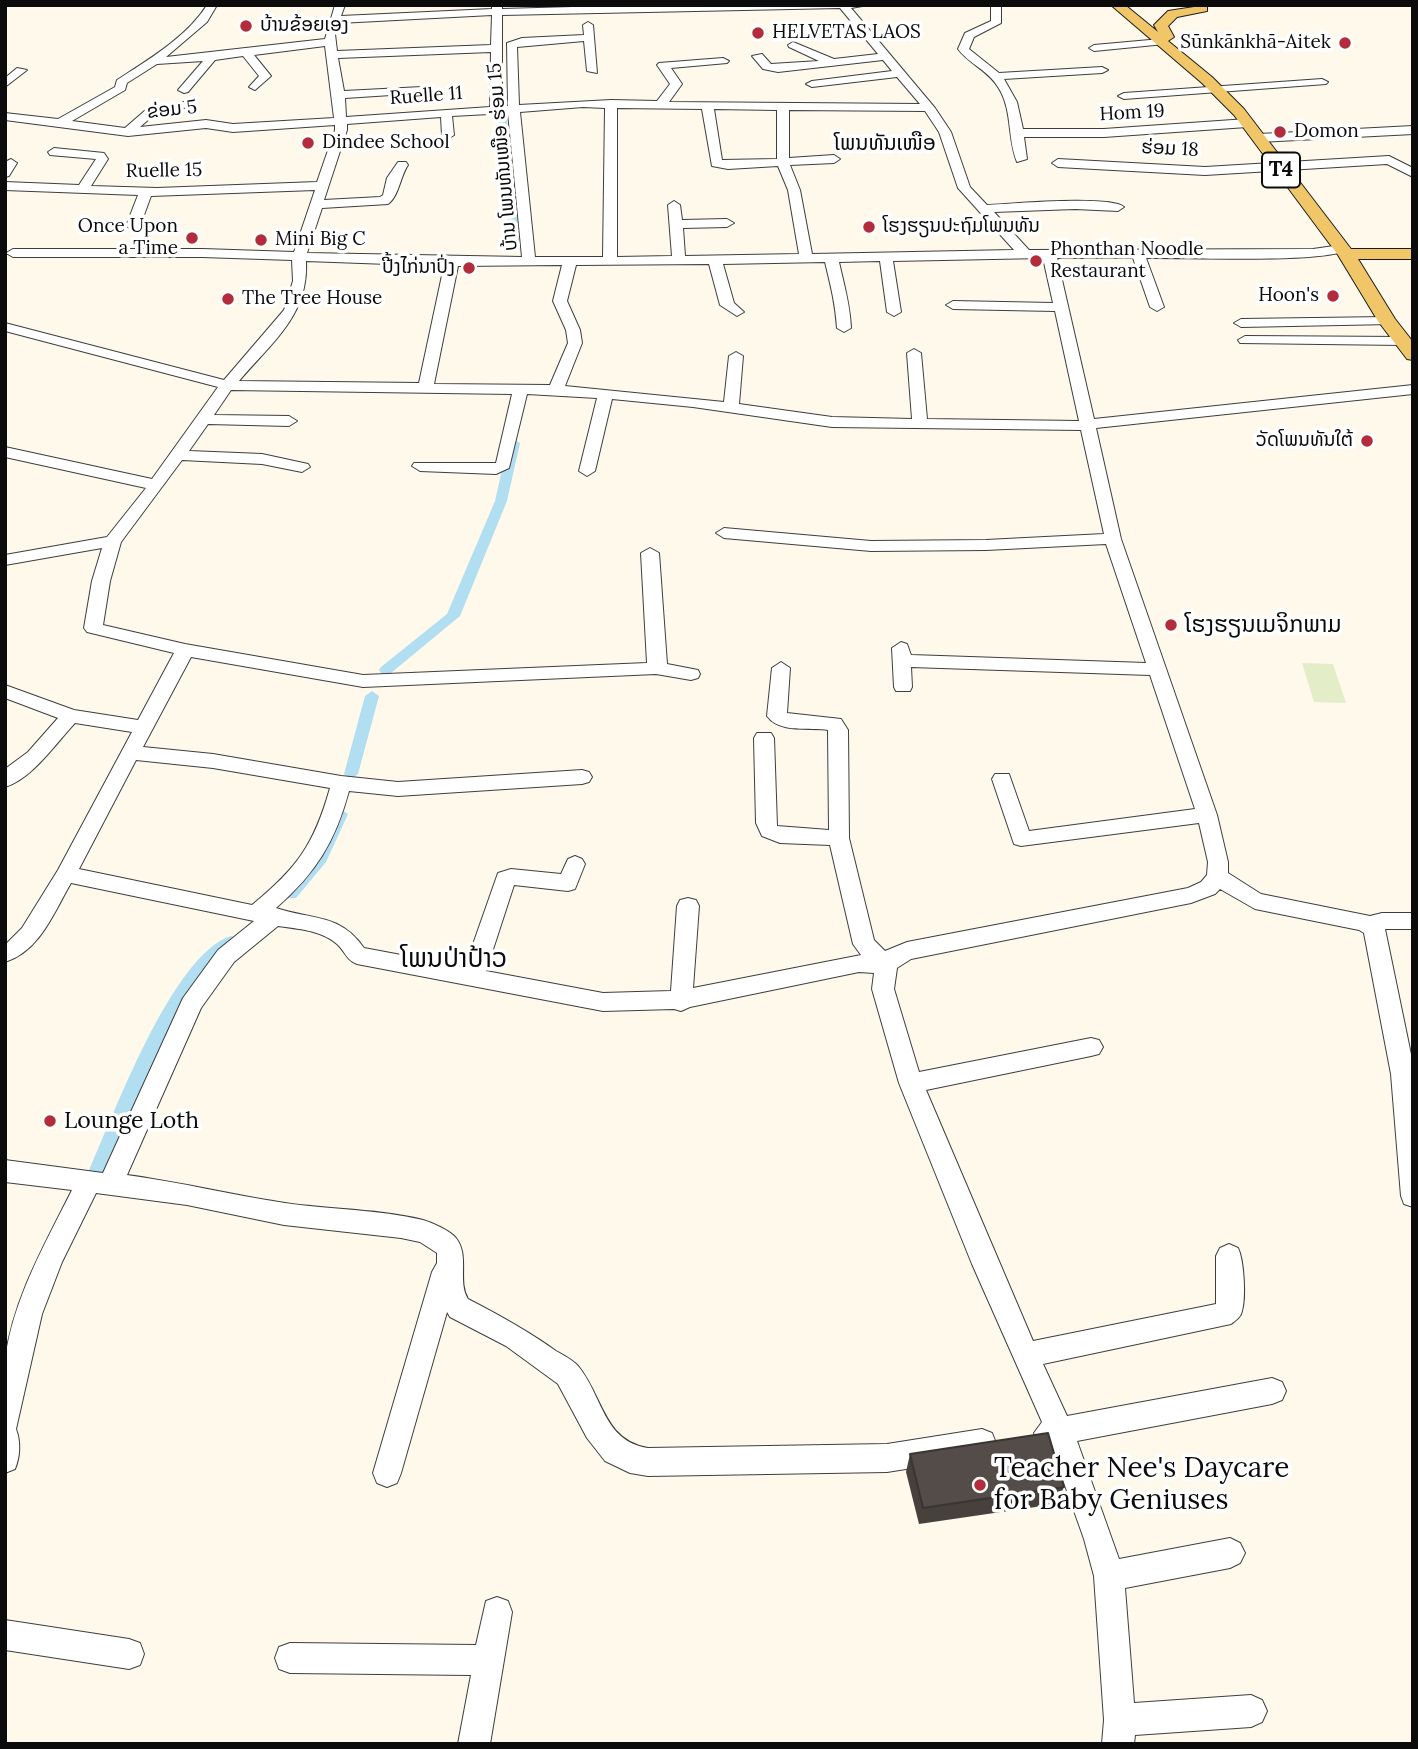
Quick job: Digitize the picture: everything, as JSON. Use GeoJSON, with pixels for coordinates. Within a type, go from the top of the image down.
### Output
{"type":"FeatureCollection","features":[{"type":"Feature","properties":{"kind":"main road"},"geometry":{"type":"LineString","coordinates":[[1164,40],[1161,24],[1167,17],[1202,8]]}},
{"type":"Feature","properties":{"kind":"main road","name":"T4"},"geometry":{"type":"LineString","coordinates":[[1127,9],[1212,85],[1247,123],[1346,256],[1387,321],[1408,348]]}},
{"type":"Feature","properties":{"kind":"main road"},"geometry":{"type":"LineString","coordinates":[[1346,256],[1413,254]]}},
{"type":"Feature","properties":{"kind":"main road"},"geometry":{"type":"LineString","coordinates":[[1346,256],[1413,263]]}},
{"type":"Feature","properties":{"kind":"street"},"geometry":{"type":"LineString","coordinates":[[58,124],[121,88],[121,82],[153,61],[203,20],[212,5]]}},
{"type":"Feature","properties":{"kind":"street"},"geometry":{"type":"LineString","coordinates":[[340,5],[334,20],[331,49],[342,120],[299,257],[300,281],[291,311],[227,385],[113,541],[101,581],[93,628],[185,650],[363,681],[525,676],[657,668],[691,674]]}},
{"type":"Feature","properties":{"kind":"street"},"geometry":{"type":"LineString","coordinates":[[334,20],[497,8],[863,5]]}},
{"type":"Feature","properties":{"kind":"street"},"geometry":{"type":"LineString","coordinates":[[996,5],[996,23],[973,33],[963,45],[967,54],[997,76],[1011,101],[1021,159]]}},
{"type":"Feature","properties":{"kind":"street"},"geometry":{"type":"LineString","coordinates":[[844,6],[946,132],[964,188],[1025,254]]}},
{"type":"Feature","properties":{"kind":"street"},"geometry":{"type":"LineString","coordinates":[[743,7],[747,19]]}},
{"type":"Feature","properties":{"kind":"street"},"geometry":{"type":"LineString","coordinates":[[496,109],[497,8]]}},
{"type":"Feature","properties":{"kind":"street"},"geometry":{"type":"LineString","coordinates":[[587,9],[593,71]]}},
{"type":"Feature","properties":{"kind":"street","name":"ບ້ານ ໂພນທັນເໜືອ ຮ່ອມ 15"},"geometry":{"type":"LineString","coordinates":[[529,261],[513,107],[511,45],[522,41],[589,38]]}},
{"type":"Feature","properties":{"kind":"street"},"geometry":{"type":"LineString","coordinates":[[1094,48],[1164,40]]}},
{"type":"Feature","properties":{"kind":"street"},"geometry":{"type":"LineString","coordinates":[[793,45],[834,62]]}},
{"type":"Feature","properties":{"kind":"street"},"geometry":{"type":"LineString","coordinates":[[153,61],[331,49],[498,48]]}},
{"type":"Feature","properties":{"kind":"street"},"geometry":{"type":"LineString","coordinates":[[246,53],[265,76],[255,87]]}},
{"type":"Feature","properties":{"kind":"street"},"geometry":{"type":"LineString","coordinates":[[758,56],[767,67],[775,69],[886,56]]}},
{"type":"Feature","properties":{"kind":"street"},"geometry":{"type":"LineString","coordinates":[[184,90],[212,57]]}},
{"type":"Feature","properties":{"kind":"street"},"geometry":{"type":"LineString","coordinates":[[662,103],[676,84],[663,65],[723,61]]}},
{"type":"Feature","properties":{"kind":"street"},"geometry":{"type":"LineString","coordinates":[[5,84],[21,70]]}},
{"type":"Feature","properties":{"kind":"street"},"geometry":{"type":"LineString","coordinates":[[997,76],[1102,70]]}},
{"type":"Feature","properties":{"kind":"street"},"geometry":{"type":"LineString","coordinates":[[812,84],[900,73]]}},
{"type":"Feature","properties":{"kind":"street"},"geometry":{"type":"LineString","coordinates":[[1124,96],[1212,85],[1322,82]]}},
{"type":"Feature","properties":{"kind":"street"},"geometry":{"type":"LineString","coordinates":[[339,95],[422,90]]}},
{"type":"Feature","properties":{"kind":"street"},"geometry":{"type":"LineString","coordinates":[[610,261],[611,103]]}},
{"type":"Feature","properties":{"kind":"street","name":"Ruelle 11"},"geometry":{"type":"LineString","coordinates":[[342,120],[513,107],[611,103],[929,108]]}},
{"type":"Feature","properties":{"kind":"street"},"geometry":{"type":"LineString","coordinates":[[707,104],[716,163],[783,163],[834,159]]}},
{"type":"Feature","properties":{"kind":"street"},"geometry":{"type":"LineString","coordinates":[[128,132],[152,110],[184,105]]}},
{"type":"Feature","properties":{"kind":"street"},"geometry":{"type":"LineString","coordinates":[[783,105],[783,163],[793,190],[806,258]]}},
{"type":"Feature","properties":{"kind":"street"},"geometry":{"type":"LineString","coordinates":[[446,112],[448,135]]}},
{"type":"Feature","properties":{"kind":"street","name":"ຂ່ອມ 5"},"geometry":{"type":"LineString","coordinates":[[5,116],[128,132],[206,124],[220,133],[342,120]]}},
{"type":"Feature","properties":{"kind":"street","name":"Hom 19"},"geometry":{"type":"LineString","coordinates":[[1018,134],[1104,133],[1247,123]]}},
{"type":"Feature","properties":{"kind":"street"},"geometry":{"type":"LineString","coordinates":[[1259,138],[1413,130]]}},
{"type":"Feature","properties":{"kind":"street"},"geometry":{"type":"LineString","coordinates":[[54,152],[100,156],[102,159],[82,190]]}},
{"type":"Feature","properties":{"kind":"street","name":"ຮ່ອມ 18"},"geometry":{"type":"LineString","coordinates":[[1058,163],[1205,171],[1390,160],[1413,173]]}},
{"type":"Feature","properties":{"kind":"street"},"geometry":{"type":"LineString","coordinates":[[316,204],[383,201],[389,197],[393,178],[402,165]]}},
{"type":"Feature","properties":{"kind":"street","name":"Ruelle 15"},"geometry":{"type":"LineString","coordinates":[[5,186],[146,191],[323,186]]}},
{"type":"Feature","properties":{"kind":"street"},"geometry":{"type":"LineString","coordinates":[[133,226],[146,191]]}},
{"type":"Feature","properties":{"kind":"street"},"geometry":{"type":"LineString","coordinates":[[674,205],[679,260]]}},
{"type":"Feature","properties":{"kind":"street"},"geometry":{"type":"LineString","coordinates":[[983,209],[1076,205],[1118,207]]}},
{"type":"Feature","properties":{"kind":"street"},"geometry":{"type":"LineString","coordinates":[[676,224],[727,223]]}},
{"type":"Feature","properties":{"kind":"street"},"geometry":{"type":"LineString","coordinates":[[9,258],[123,253],[452,261],[715,260],[1025,254],[1313,253],[1346,256]]}},
{"type":"Feature","properties":{"kind":"street"},"geometry":{"type":"LineString","coordinates":[[1049,254],[1113,539],[1207,815],[1218,862],[1218,877],[1208,888],[1191,895],[907,951],[893,957],[886,965],[883,989],[911,1083],[985,1264],[1060,1432],[1095,1527],[1109,1576],[1119,1732],[1251,1710]]}},
{"type":"Feature","properties":{"kind":"street"},"geometry":{"type":"LineString","coordinates":[[1138,254],[1157,306]]}},
{"type":"Feature","properties":{"kind":"street"},"geometry":{"type":"LineString","coordinates":[[886,256],[894,312]]}},
{"type":"Feature","properties":{"kind":"street"},"geometry":{"type":"LineString","coordinates":[[831,257],[842,295],[844,328]]}},
{"type":"Feature","properties":{"kind":"street"},"geometry":{"type":"LineString","coordinates":[[715,260],[727,305],[737,312]]}},
{"type":"Feature","properties":{"kind":"street"},"geometry":{"type":"LineString","coordinates":[[426,386],[452,261]]}},
{"type":"Feature","properties":{"kind":"street"},"geometry":{"type":"LineString","coordinates":[[556,390],[575,343],[573,330],[560,301],[570,261]]}},
{"type":"Feature","properties":{"kind":"street"},"geometry":{"type":"LineString","coordinates":[[953,305],[1061,307]]}},
{"type":"Feature","properties":{"kind":"street"},"geometry":{"type":"LineString","coordinates":[[1241,323],[1387,321]]}},
{"type":"Feature","properties":{"kind":"street"},"geometry":{"type":"LineString","coordinates":[[5,327],[227,385],[556,390],[732,407],[832,422],[1088,426],[1413,389]]}},
{"type":"Feature","properties":{"kind":"street"},"geometry":{"type":"LineString","coordinates":[[1245,340],[1408,348]]}},
{"type":"Feature","properties":{"kind":"street"},"geometry":{"type":"LineString","coordinates":[[914,353],[920,425]]}},
{"type":"Feature","properties":{"kind":"street"},"geometry":{"type":"LineString","coordinates":[[732,407],[736,356]]}},
{"type":"Feature","properties":{"kind":"street"},"geometry":{"type":"LineString","coordinates":[[420,466],[496,469],[503,465],[520,390]]}},
{"type":"Feature","properties":{"kind":"street"},"geometry":{"type":"LineString","coordinates":[[587,471],[605,395]]}},
{"type":"Feature","properties":{"kind":"street"},"geometry":{"type":"LineString","coordinates":[[202,419],[289,421]]}},
{"type":"Feature","properties":{"kind":"street"},"geometry":{"type":"LineString","coordinates":[[5,452],[156,485]]}},
{"type":"Feature","properties":{"kind":"street"},"geometry":{"type":"LineString","coordinates":[[178,455],[262,459],[302,467]]}},
{"type":"Feature","properties":{"kind":"street"},"geometry":{"type":"LineString","coordinates":[[724,533],[871,546],[986,545],[1113,539]]}},
{"type":"Feature","properties":{"kind":"street"},"geometry":{"type":"LineString","coordinates":[[5,560],[113,541]]}},
{"type":"Feature","properties":{"kind":"street"},"geometry":{"type":"LineString","coordinates":[[650,553],[657,668]]}},
{"type":"Feature","properties":{"kind":"street"},"geometry":{"type":"LineString","coordinates":[[5,954],[15,950],[30,934],[66,874],[185,650]]}},
{"type":"Feature","properties":{"kind":"street"},"geometry":{"type":"LineString","coordinates":[[903,687],[902,655],[1158,669]]}},
{"type":"Feature","properties":{"kind":"street"},"geometry":{"type":"LineString","coordinates":[[781,668],[777,716],[789,721],[834,724],[838,730],[839,838],[864,944],[886,965]]}},
{"type":"Feature","properties":{"kind":"street"},"geometry":{"type":"LineString","coordinates":[[5,691],[71,716],[145,728]]}},
{"type":"Feature","properties":{"kind":"street"},"geometry":{"type":"LineString","coordinates":[[5,780],[37,756],[39,748],[71,716]]}},
{"type":"Feature","properties":{"kind":"street"},"geometry":{"type":"LineString","coordinates":[[764,738],[766,823],[769,831],[779,836],[839,838]]}},
{"type":"Feature","properties":{"kind":"street"},"geometry":{"type":"LineString","coordinates":[[132,753],[213,761],[341,783],[398,789],[582,777]]}},
{"type":"Feature","properties":{"kind":"street"},"geometry":{"type":"LineString","coordinates":[[1002,779],[1021,839],[1207,815]]}},
{"type":"Feature","properties":{"kind":"street"},"geometry":{"type":"LineString","coordinates":[[5,1423],[29,1314],[50,1259],[100,1182],[191,1004],[209,976],[265,915],[271,901],[313,856],[325,834],[341,783]]}},
{"type":"Feature","properties":{"kind":"street"},"geometry":{"type":"LineString","coordinates":[[473,978],[505,879],[511,877],[568,883],[575,864]]}},
{"type":"Feature","properties":{"kind":"street"},"geometry":{"type":"LineString","coordinates":[[66,874],[324,926],[337,932],[358,955],[603,1002],[642,1005],[681,1002],[859,963],[886,965]]}},
{"type":"Feature","properties":{"kind":"street"},"geometry":{"type":"LineString","coordinates":[[1218,877],[1255,901],[1370,925],[1382,921],[1413,921]]}},
{"type":"Feature","properties":{"kind":"street"},"geometry":{"type":"LineString","coordinates":[[681,1002],[688,906]]}},
{"type":"Feature","properties":{"kind":"street"},"geometry":{"type":"LineString","coordinates":[[1370,925],[1374,929],[1408,1074],[1413,1196]]}},
{"type":"Feature","properties":{"kind":"street"},"geometry":{"type":"LineString","coordinates":[[911,1083],[1091,1047]]}},
{"type":"Feature","properties":{"kind":"street"},"geometry":{"type":"LineString","coordinates":[[5,1171],[187,1194],[284,1214],[401,1227],[439,1239],[450,1253],[451,1295],[458,1308],[515,1337],[568,1375],[597,1428],[615,1451],[630,1459],[648,1462],[887,1458],[1060,1432],[1272,1391]]}},
{"type":"Feature","properties":{"kind":"street"},"geometry":{"type":"LineString","coordinates":[[387,1473],[450,1253]]}},
{"type":"Feature","properties":{"kind":"street"},"geometry":{"type":"LineString","coordinates":[[1027,1355],[1222,1315],[1230,1309],[1232,1298],[1229,1256]]}},
{"type":"Feature","properties":{"kind":"street"},"geometry":{"type":"LineString","coordinates":[[5,1436],[5,1459]]}},
{"type":"Feature","properties":{"kind":"street"},"geometry":{"type":"LineString","coordinates":[[1109,1576],[1230,1553]]}},
{"type":"Feature","properties":{"kind":"street"},"geometry":{"type":"LineString","coordinates":[[474,1744],[497,1612]]}},
{"type":"Feature","properties":{"kind":"street"},"geometry":{"type":"LineString","coordinates":[[5,1635],[129,1654]]}},
{"type":"Feature","properties":{"kind":"street"},"geometry":{"type":"LineString","coordinates":[[290,1658],[489,1660]]}},
{"type":"Feature","properties":{"kind":"green space"},"geometry":{"type":"Polygon","coordinates":[[[1302,663],[1333,664],[1346,703],[1314,702],[1302,663]]]}},
{"type":"Feature","properties":{"kind":"building","name":"Teacher Nee's Daycare for Baby Geniuses"},"geometry":{"type":"Polygon","coordinates":[[[1048,1433],[1064,1487],[923,1508],[910,1454],[1048,1433]]]}},
{"type":"Feature","properties":{"kind":"waterway"},"geometry":{"type":"LineString","coordinates":[[502,111],[515,249]]}},
{"type":"Feature","properties":{"kind":"waterway"},"geometry":{"type":"LineString","coordinates":[[386,670],[453,616],[501,501],[514,443]]}},
{"type":"Feature","properties":{"kind":"waterway"},"geometry":{"type":"LineString","coordinates":[[351,774],[372,696]]}},
{"type":"Feature","properties":{"kind":"waterway"},"geometry":{"type":"LineString","coordinates":[[290,894],[321,858],[340,814]]}},
{"type":"Feature","properties":{"kind":"waterway"},"geometry":{"type":"LineString","coordinates":[[96,1175],[169,1013],[188,982],[209,959],[231,942]]}},
{"type":"Feature","properties":{"kind":"place","name":"ບ້ານຂ້ອຍເອງ"},"geometry":{"type":"Point","coordinates":[246,26]}},
{"type":"Feature","properties":{"kind":"place","name":"HELVETAS LAOS"},"geometry":{"type":"Point","coordinates":[758,33]}},
{"type":"Feature","properties":{"kind":"place","name":"Sūnkānkhā-Aitek"},"geometry":{"type":"Point","coordinates":[1345,43]}},
{"type":"Feature","properties":{"kind":"place","name":"Domon"},"geometry":{"type":"Point","coordinates":[1280,132]}},
{"type":"Feature","properties":{"kind":"place","name":"Dindee School"},"geometry":{"type":"Point","coordinates":[308,143]}},
{"type":"Feature","properties":{"kind":"place","name":"ໂຮງຮຽນປະຖົມໂພນທັນ"},"geometry":{"type":"Point","coordinates":[869,227]}},
{"type":"Feature","properties":{"kind":"place","name":"Once Upon a Time"},"geometry":{"type":"Point","coordinates":[192,238]}},
{"type":"Feature","properties":{"kind":"place","name":"Mini Big C"},"geometry":{"type":"Point","coordinates":[261,240]}},
{"type":"Feature","properties":{"kind":"place","name":"Phonthan Noodle Restaurant"},"geometry":{"type":"Point","coordinates":[1036,261]}},
{"type":"Feature","properties":{"kind":"place","name":"ປີ້ງໄກ່ນາປົ່ງ"},"geometry":{"type":"Point","coordinates":[469,268]}},
{"type":"Feature","properties":{"kind":"place","name":"Hoon's"},"geometry":{"type":"Point","coordinates":[1333,296]}},
{"type":"Feature","properties":{"kind":"place","name":"The Tree House"},"geometry":{"type":"Point","coordinates":[228,299]}},
{"type":"Feature","properties":{"kind":"place","name":"ວັດໂພນທັນໃຕ້"},"geometry":{"type":"Point","coordinates":[1367,441]}},
{"type":"Feature","properties":{"kind":"place","name":"ໂຮງຮຽນເມຈິກພາມ"},"geometry":{"type":"Point","coordinates":[1171,625]}},
{"type":"Feature","properties":{"kind":"place","name":"Lounge Loth"},"geometry":{"type":"Point","coordinates":[50,1121]}},
{"type":"Feature","properties":{"kind":"place","name":"Teacher Nee's Daycare for Baby Geniuses"},"geometry":{"type":"Point","coordinates":[980,1485]}},
{"type":"Feature","properties":{"kind":"district","name":"ໂພນທັນເໜືອ"},"geometry":{"type":"Point","coordinates":[885,144]}},
{"type":"Feature","properties":{"kind":"district","name":"ໂພນປ່າປ້າວ"},"geometry":{"type":"Point","coordinates":[454,960]}}]}
